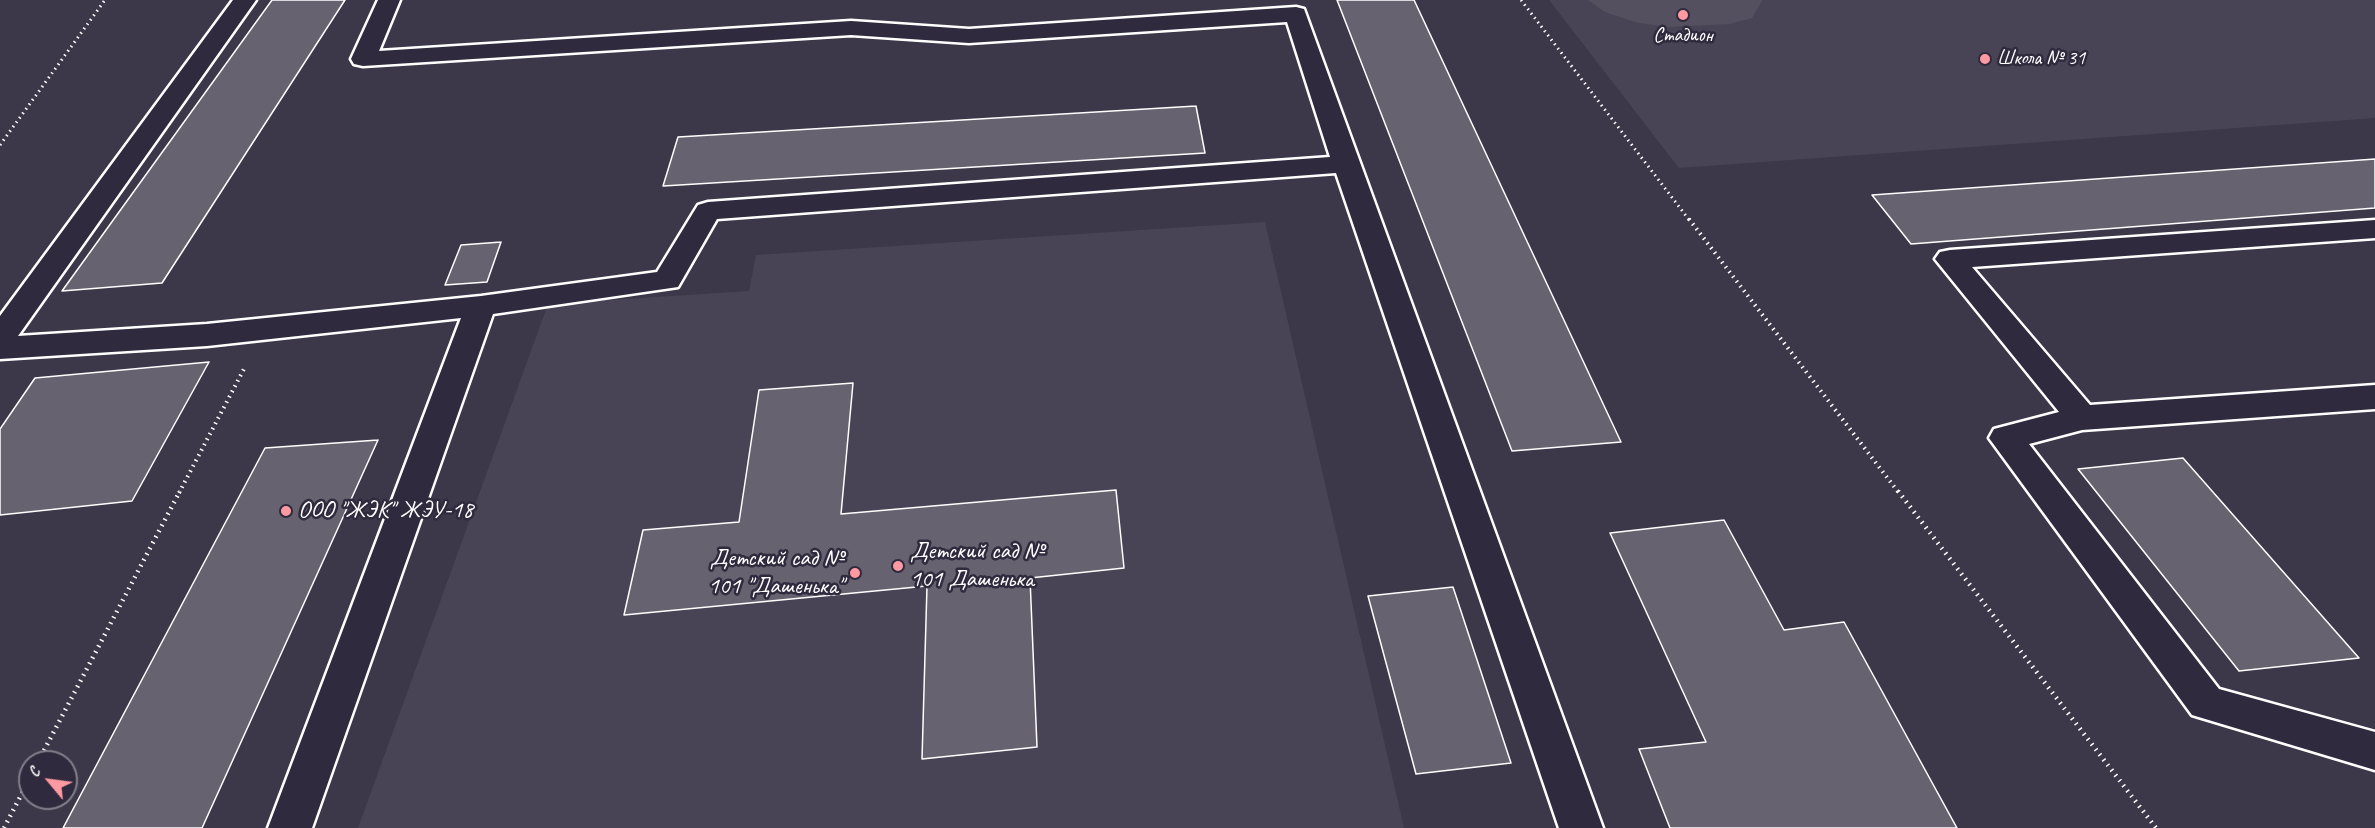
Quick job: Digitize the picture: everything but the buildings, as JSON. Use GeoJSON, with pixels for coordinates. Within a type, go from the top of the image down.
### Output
{"type":"FeatureCollection","features":[{"type":"Feature","properties":{"kind":"lane"},"geometry":{"type":"LineString","coordinates":[[0,338],[245,0]]}},
{"type":"Feature","properties":{"kind":"lane"},"geometry":{"type":"LineString","coordinates":[[389,0],[363,59],[851,28],[969,36],[1296,14],[1346,164],[1581,828]]}},
{"type":"Feature","properties":{"kind":"lane"},"geometry":{"type":"LineString","coordinates":[[0,348],[207,335],[481,306],[667,280],[708,211],[1346,164]]}},
{"type":"Feature","properties":{"kind":"lane"},"geometry":{"type":"LineString","coordinates":[[2082,418],[1950,259],[2375,229]]}},
{"type":"Feature","properties":{"kind":"lane"},"geometry":{"type":"LineString","coordinates":[[290,828],[481,306]]}},
{"type":"Feature","properties":{"kind":"lane"},"geometry":{"type":"LineString","coordinates":[[2375,396],[2082,418],[2006,438],[2206,703],[2375,751]]}},
{"type":"Feature","properties":{"kind":"path"},"geometry":{"type":"LineString","coordinates":[[0,145],[105,0]]}},
{"type":"Feature","properties":{"kind":"path"},"geometry":{"type":"LineString","coordinates":[[1521,0],[2156,828]]}},
{"type":"Feature","properties":{"kind":"path"},"geometry":{"type":"LineString","coordinates":[[44,750],[266,328]]}},
{"type":"Feature","properties":{"kind":"path"},"geometry":{"type":"LineString","coordinates":[[3,828],[18,800]]}},
{"type":"Feature","properties":{"kind":"shaded area","name":"Школа № 31"},"geometry":{"type":"Polygon","coordinates":[[[1549,0],[2375,0],[2375,118],[1679,168],[1549,0]]]}},
{"type":"Feature","properties":{"kind":"shaded area","name":"Стадион"},"geometry":{"type":"Polygon","coordinates":[[[1588,0],[1762,1],[1752,18],[1729,24],[1666,27],[1635,22],[1605,12],[1588,0]]]}},
{"type":"Feature","properties":{"kind":"shaded area","name":"Детский сад № 101 Дашенька"},"geometry":{"type":"Polygon","coordinates":[[[1265,222],[1404,828],[358,828],[548,304],[749,291],[756,255],[1265,222]]]}},
{"type":"Feature","properties":{"kind":"place","name":"Стадион"},"geometry":{"type":"Point","coordinates":[1683,15]}},
{"type":"Feature","properties":{"kind":"place","name":"Школа № 31"},"geometry":{"type":"Point","coordinates":[1985,59]}},
{"type":"Feature","properties":{"kind":"place","name":"ООО \"ЖЭК\" ЖЭУ-18"},"geometry":{"type":"Point","coordinates":[286,511]}},
{"type":"Feature","properties":{"kind":"place","name":"Детский сад № 101 Дашенька"},"geometry":{"type":"Point","coordinates":[898,566]}},
{"type":"Feature","properties":{"kind":"place","name":"Детский сад № 101 \"Дашенька\""},"geometry":{"type":"Point","coordinates":[855,573]}}]}
